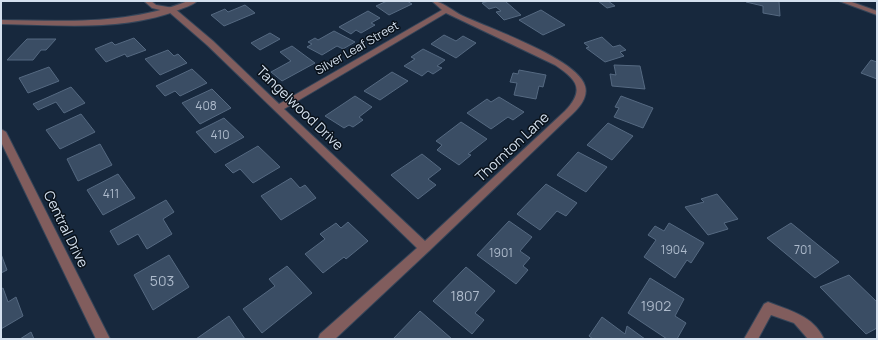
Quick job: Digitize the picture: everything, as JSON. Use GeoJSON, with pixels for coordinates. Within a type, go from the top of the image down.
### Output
{"type":"FeatureCollection","features":[{"type":"Feature","properties":{"kind":"street","name":"Tangelwood Drive"},"geometry":{"type":"LineString","coordinates":[[147,1],[154,7],[171,10],[210,43],[425,248]]}},
{"type":"Feature","properties":{"kind":"street"},"geometry":{"type":"LineString","coordinates":[[1,22],[115,22],[143,18],[171,10],[194,1]]}},
{"type":"Feature","properties":{"kind":"street","name":"Thornton Lane"},"geometry":{"type":"LineString","coordinates":[[325,339],[425,248],[578,104],[582,94],[579,80],[568,68],[447,10],[435,1]]}},
{"type":"Feature","properties":{"kind":"street"},"geometry":{"type":"LineString","coordinates":[[842,1],[877,13]]}},
{"type":"Feature","properties":{"kind":"street","name":"Silver Leaf Street"},"geometry":{"type":"LineString","coordinates":[[279,108],[447,10]]}},
{"type":"Feature","properties":{"kind":"street","name":"Central Drive"},"geometry":{"type":"LineString","coordinates":[[1,132],[103,339]]}},
{"type":"Feature","properties":{"kind":"street"},"geometry":{"type":"LineString","coordinates":[[751,339],[768,308],[798,319],[817,339]]}},
{"type":"Feature","properties":{"kind":"building"},"geometry":{"type":"Polygon","coordinates":[[[387,1],[407,1],[412,4],[389,15],[376,6],[387,1]]]}},
{"type":"Feature","properties":{"kind":"building"},"geometry":{"type":"Polygon","coordinates":[[[489,1],[505,1],[521,15],[504,20],[496,12],[501,11],[496,7],[489,9],[482,3],[489,1]]]}},
{"type":"Feature","properties":{"kind":"building"},"geometry":{"type":"Polygon","coordinates":[[[598,1],[608,1],[615,6],[607,8],[598,1]]]}},
{"type":"Feature","properties":{"kind":"building"},"geometry":{"type":"Polygon","coordinates":[[[746,1],[779,1],[780,16],[763,13],[763,6],[746,1]]]}},
{"type":"Feature","properties":{"kind":"building"},"geometry":{"type":"Polygon","coordinates":[[[245,5],[255,13],[224,26],[211,15],[225,9],[228,12],[245,5]]]}},
{"type":"Feature","properties":{"kind":"building"},"geometry":{"type":"Polygon","coordinates":[[[541,10],[565,25],[543,35],[519,20],[541,10]]]}},
{"type":"Feature","properties":{"kind":"building"},"geometry":{"type":"Polygon","coordinates":[[[368,11],[380,18],[371,23],[375,25],[361,33],[356,30],[351,34],[339,27],[368,11]]]}},
{"type":"Feature","properties":{"kind":"building"},"geometry":{"type":"Polygon","coordinates":[[[334,31],[355,42],[343,49],[337,46],[322,55],[307,47],[312,44],[308,42],[315,38],[318,40],[334,31]]]}},
{"type":"Feature","properties":{"kind":"building"},"geometry":{"type":"Polygon","coordinates":[[[270,33],[280,39],[260,50],[251,43],[270,33]]]}},
{"type":"Feature","properties":{"kind":"building"},"geometry":{"type":"Polygon","coordinates":[[[444,35],[456,41],[463,36],[476,43],[456,58],[431,44],[444,35]]]}},
{"type":"Feature","properties":{"kind":"building"},"geometry":{"type":"Polygon","coordinates":[[[602,37],[613,47],[620,45],[626,50],[620,52],[624,56],[605,62],[586,48],[589,47],[584,43],[602,37]]]}},
{"type":"Feature","properties":{"kind":"building"},"geometry":{"type":"Polygon","coordinates":[[[134,38],[146,50],[127,57],[125,54],[106,62],[95,49],[112,42],[115,45],[134,38]]]}},
{"type":"Feature","properties":{"kind":"building"},"geometry":{"type":"Polygon","coordinates":[[[27,39],[56,39],[46,50],[41,50],[33,60],[7,60],[27,39]]]}},
{"type":"Feature","properties":{"kind":"building"},"geometry":{"type":"Polygon","coordinates":[[[292,46],[315,63],[282,81],[271,72],[291,61],[280,52],[292,46]]]}},
{"type":"Feature","properties":{"kind":"building"},"geometry":{"type":"Polygon","coordinates":[[[423,49],[445,60],[437,66],[442,68],[433,74],[428,71],[422,76],[404,66],[415,59],[411,57],[423,49]]]}},
{"type":"Feature","properties":{"kind":"building"},"geometry":{"type":"Polygon","coordinates":[[[168,50],[174,56],[178,54],[187,63],[160,75],[145,59],[168,50]]]}},
{"type":"Feature","properties":{"kind":"building"},"geometry":{"type":"Polygon","coordinates":[[[871,60],[877,62],[877,79],[861,73],[871,60]]]}},
{"type":"Feature","properties":{"kind":"building"},"geometry":{"type":"Polygon","coordinates":[[[614,65],[640,66],[645,89],[612,86],[610,74],[616,75],[614,65]]]}},
{"type":"Feature","properties":{"kind":"building"},"geometry":{"type":"Polygon","coordinates":[[[49,67],[59,81],[28,93],[19,78],[49,67]]]}},
{"type":"Feature","properties":{"kind":"building"},"geometry":{"type":"Polygon","coordinates":[[[192,69],[207,83],[180,96],[175,91],[165,96],[156,86],[192,69]]]}},
{"type":"Feature","properties":{"kind":"building"},"geometry":{"type":"Polygon","coordinates":[[[519,70],[546,75],[543,87],[539,86],[536,99],[514,95],[517,83],[510,82],[513,73],[518,74],[519,70]]]}},
{"type":"Feature","properties":{"kind":"building"},"geometry":{"type":"Polygon","coordinates":[[[392,72],[408,81],[380,100],[364,91],[392,72]]]}},
{"type":"Feature","properties":{"kind":"building"},"geometry":{"type":"Polygon","coordinates":[[[71,87],[85,103],[64,113],[56,102],[38,110],[33,104],[71,87]]]}},
{"type":"Feature","properties":{"kind":"building"},"geometry":{"type":"Polygon","coordinates":[[[212,89],[231,108],[200,124],[182,103],[212,89]]]}},
{"type":"Feature","properties":{"kind":"building"},"geometry":{"type":"Polygon","coordinates":[[[355,96],[372,107],[359,117],[363,120],[353,127],[349,125],[344,128],[325,116],[355,96]]]}},
{"type":"Feature","properties":{"kind":"building"},"geometry":{"type":"Polygon","coordinates":[[[621,96],[653,108],[643,128],[614,117],[619,108],[615,107],[621,96]]]}},
{"type":"Feature","properties":{"kind":"building"},"geometry":{"type":"Polygon","coordinates":[[[499,97],[524,112],[513,120],[508,117],[491,129],[467,113],[487,99],[491,102],[499,97]]]}},
{"type":"Feature","properties":{"kind":"building"},"geometry":{"type":"Polygon","coordinates":[[[81,114],[95,132],[60,149],[46,130],[81,114]]]}},
{"type":"Feature","properties":{"kind":"building"},"geometry":{"type":"Polygon","coordinates":[[[224,118],[244,137],[215,153],[196,132],[224,118]]]}},
{"type":"Feature","properties":{"kind":"building"},"geometry":{"type":"Polygon","coordinates":[[[461,122],[487,139],[468,154],[471,155],[459,165],[437,150],[442,145],[436,141],[461,122]]]}},
{"type":"Feature","properties":{"kind":"building"},"geometry":{"type":"Polygon","coordinates":[[[608,123],[633,136],[612,160],[587,145],[608,123]]]}},
{"type":"Feature","properties":{"kind":"building"},"geometry":{"type":"Polygon","coordinates":[[[100,144],[112,165],[78,181],[67,159],[100,144]]]}},
{"type":"Feature","properties":{"kind":"building"},"geometry":{"type":"Polygon","coordinates":[[[258,146],[280,167],[253,183],[240,169],[233,173],[225,165],[258,146]]]}},
{"type":"Feature","properties":{"kind":"building"},"geometry":{"type":"Polygon","coordinates":[[[578,152],[607,167],[586,192],[557,175],[578,152]]]}},
{"type":"Feature","properties":{"kind":"building"},"geometry":{"type":"Polygon","coordinates":[[[422,154],[441,169],[428,179],[436,185],[418,199],[391,175],[422,154]]]}},
{"type":"Feature","properties":{"kind":"building"},"geometry":{"type":"Polygon","coordinates":[[[118,174],[135,198],[103,215],[87,190],[118,174]]]}},
{"type":"Feature","properties":{"kind":"building"},"geometry":{"type":"Polygon","coordinates":[[[291,178],[300,188],[305,185],[316,198],[281,220],[261,196],[291,178]]]}},
{"type":"Feature","properties":{"kind":"building"},"geometry":{"type":"Polygon","coordinates":[[[546,184],[577,203],[566,216],[557,211],[540,230],[517,214],[546,184]]]}},
{"type":"Feature","properties":{"kind":"building"},"geometry":{"type":"Polygon","coordinates":[[[717,194],[738,219],[724,223],[728,229],[708,235],[685,207],[704,202],[701,199],[717,194]]]}},
{"type":"Feature","properties":{"kind":"building"},"geometry":{"type":"Polygon","coordinates":[[[166,200],[174,212],[163,219],[172,234],[147,249],[138,234],[118,245],[110,231],[166,200]]]}},
{"type":"Feature","properties":{"kind":"building"},"geometry":{"type":"Polygon","coordinates":[[[509,221],[532,237],[520,251],[530,258],[523,266],[528,270],[516,284],[477,255],[509,221]]]}},
{"type":"Feature","properties":{"kind":"building"},"geometry":{"type":"Polygon","coordinates":[[[348,222],[368,241],[346,259],[344,257],[323,273],[305,254],[325,239],[320,234],[336,223],[341,228],[348,222]]]}},
{"type":"Feature","properties":{"kind":"building"},"geometry":{"type":"Polygon","coordinates":[[[669,223],[704,243],[691,263],[687,260],[675,278],[644,257],[656,240],[648,235],[655,226],[664,231],[669,223]]]}},
{"type":"Feature","properties":{"kind":"building"},"geometry":{"type":"Polygon","coordinates":[[[791,223],[839,262],[815,278],[767,238],[791,223]]]}},
{"type":"Feature","properties":{"kind":"building"},"geometry":{"type":"Polygon","coordinates":[[[1,254],[7,270],[1,273],[1,254]]]}},
{"type":"Feature","properties":{"kind":"building"},"geometry":{"type":"Polygon","coordinates":[[[169,255],[189,287],[153,310],[134,275],[169,255]]]}},
{"type":"Feature","properties":{"kind":"building"},"geometry":{"type":"Polygon","coordinates":[[[287,266],[312,293],[262,333],[243,309],[275,286],[269,279],[287,266]]]}},
{"type":"Feature","properties":{"kind":"building"},"geometry":{"type":"Polygon","coordinates":[[[466,267],[495,291],[475,313],[484,320],[472,334],[433,301],[466,267]]]}},
{"type":"Feature","properties":{"kind":"building"},"geometry":{"type":"Polygon","coordinates":[[[849,275],[877,302],[877,328],[866,334],[820,287],[849,275]]]}},
{"type":"Feature","properties":{"kind":"building"},"geometry":{"type":"Polygon","coordinates":[[[650,278],[684,299],[675,316],[686,323],[677,339],[667,339],[628,313],[650,278]]]}},
{"type":"Feature","properties":{"kind":"building"},"geometry":{"type":"Polygon","coordinates":[[[3,288],[8,302],[16,297],[23,316],[1,329],[1,289],[3,288]]]}},
{"type":"Feature","properties":{"kind":"building"},"geometry":{"type":"Polygon","coordinates":[[[420,311],[452,339],[393,339],[420,311]]]}},
{"type":"Feature","properties":{"kind":"building"},"geometry":{"type":"Polygon","coordinates":[[[229,316],[245,339],[196,339],[229,316]]]}},
{"type":"Feature","properties":{"kind":"building"},"geometry":{"type":"Polygon","coordinates":[[[602,317],[625,334],[627,326],[645,339],[593,339],[589,336],[602,317]]]}},
{"type":"Feature","properties":{"kind":"building"},"geometry":{"type":"Polygon","coordinates":[[[31,332],[34,339],[20,339],[31,332]]]}}]}
